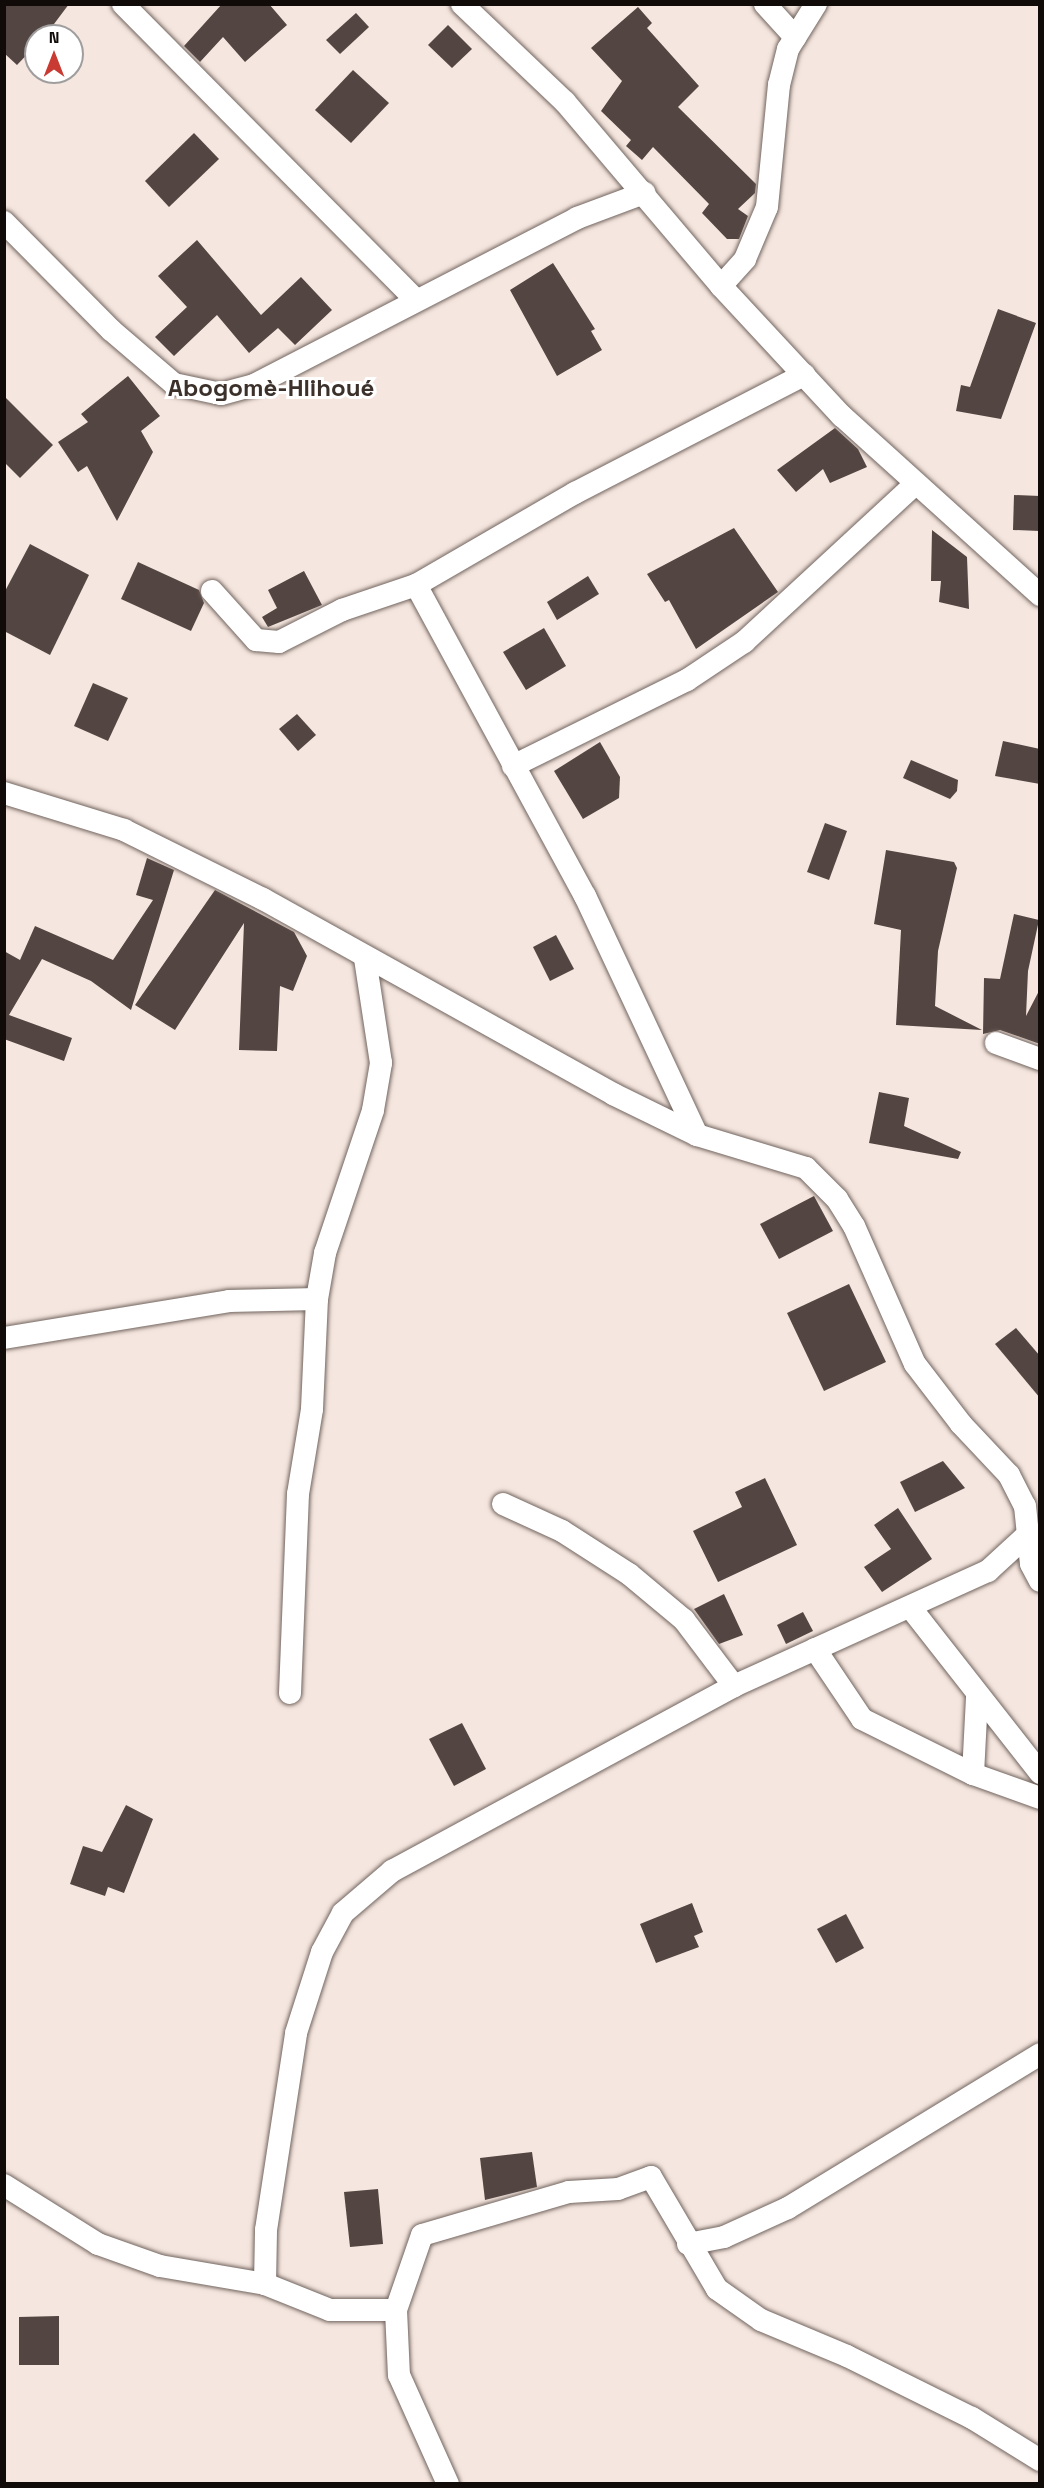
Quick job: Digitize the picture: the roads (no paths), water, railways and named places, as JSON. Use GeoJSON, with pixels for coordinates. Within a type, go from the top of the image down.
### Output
{"type":"FeatureCollection","features":[{"type":"Feature","properties":{"kind":"street"},"geometry":{"type":"LineString","coordinates":[[123,4],[416,300]]}},
{"type":"Feature","properties":{"kind":"street"},"geometry":{"type":"LineString","coordinates":[[462,4],[565,102],[721,286],[804,375],[915,484],[1040,595]]}},
{"type":"Feature","properties":{"kind":"street"},"geometry":{"type":"LineString","coordinates":[[765,4],[795,37]]}},
{"type":"Feature","properties":{"kind":"street"},"geometry":{"type":"LineString","coordinates":[[721,286],[745,259],[767,207],[779,85],[795,37],[812,6]]}},
{"type":"Feature","properties":{"kind":"street"},"geometry":{"type":"LineString","coordinates":[[4,222],[111,330],[174,384],[196,392],[221,394],[254,385],[577,218],[644,194]]}},
{"type":"Feature","properties":{"kind":"street"},"geometry":{"type":"LineString","coordinates":[[212,591],[256,640],[268,644],[342,610],[416,585],[575,493],[804,375]]}},
{"type":"Feature","properties":{"kind":"street"},"geometry":{"type":"LineString","coordinates":[[513,766],[687,680],[744,642],[915,484]]}},
{"type":"Feature","properties":{"kind":"street"},"geometry":{"type":"LineString","coordinates":[[416,585],[585,896],[697,1135]]}},
{"type":"Feature","properties":{"kind":"street"},"geometry":{"type":"LineString","coordinates":[[4,793],[124,830],[263,899],[365,958],[697,1135],[806,1168],[837,1198],[915,1364],[961,1424],[1009,1475],[1025,1506],[1026,1536],[1040,1581]]}},
{"type":"Feature","properties":{"kind":"street"},"geometry":{"type":"LineString","coordinates":[[290,1693],[298,1494],[312,1409],[317,1299],[325,1253],[373,1110],[381,1063],[365,958]]}},
{"type":"Feature","properties":{"kind":"street"},"geometry":{"type":"LineString","coordinates":[[996,1043],[1040,1059]]}},
{"type":"Feature","properties":{"kind":"street"},"geometry":{"type":"LineString","coordinates":[[4,1338],[229,1301],[317,1299]]}},
{"type":"Feature","properties":{"kind":"street"},"geometry":{"type":"LineString","coordinates":[[503,1504],[562,1531],[629,1574],[684,1620],[734,1686]]}},
{"type":"Feature","properties":{"kind":"street"},"geometry":{"type":"LineString","coordinates":[[265,2284],[266,2230],[296,2034],[321,1952],[343,1913],[392,1871],[734,1686],[988,1571],[1026,1536]]}},
{"type":"Feature","properties":{"kind":"street"},"geometry":{"type":"LineString","coordinates":[[910,1607],[976,1697],[1040,1773]]}},
{"type":"Feature","properties":{"kind":"street"},"geometry":{"type":"LineString","coordinates":[[815,1649],[862,1719],[973,1774],[1040,1798]]}},
{"type":"Feature","properties":{"kind":"street"},"geometry":{"type":"LineString","coordinates":[[973,1774],[976,1697]]}},
{"type":"Feature","properties":{"kind":"street"},"geometry":{"type":"LineString","coordinates":[[688,2244],[724,2237],[788,2208],[1040,2054]]}},
{"type":"Feature","properties":{"kind":"street"},"geometry":{"type":"LineString","coordinates":[[448,2484],[399,2375],[396,2310],[422,2235],[569,2192],[618,2189],[651,2176],[688,2244],[717,2289],[761,2320],[962,2413],[1040,2460]]}},
{"type":"Feature","properties":{"kind":"street"},"geometry":{"type":"LineString","coordinates":[[4,2186],[98,2244],[160,2266],[265,2284],[330,2310],[396,2310]]}},
{"type":"Feature","properties":{"kind":"district","name":"Abogomè-Hlihoué"},"geometry":{"type":"Point","coordinates":[271,388]}}]}
